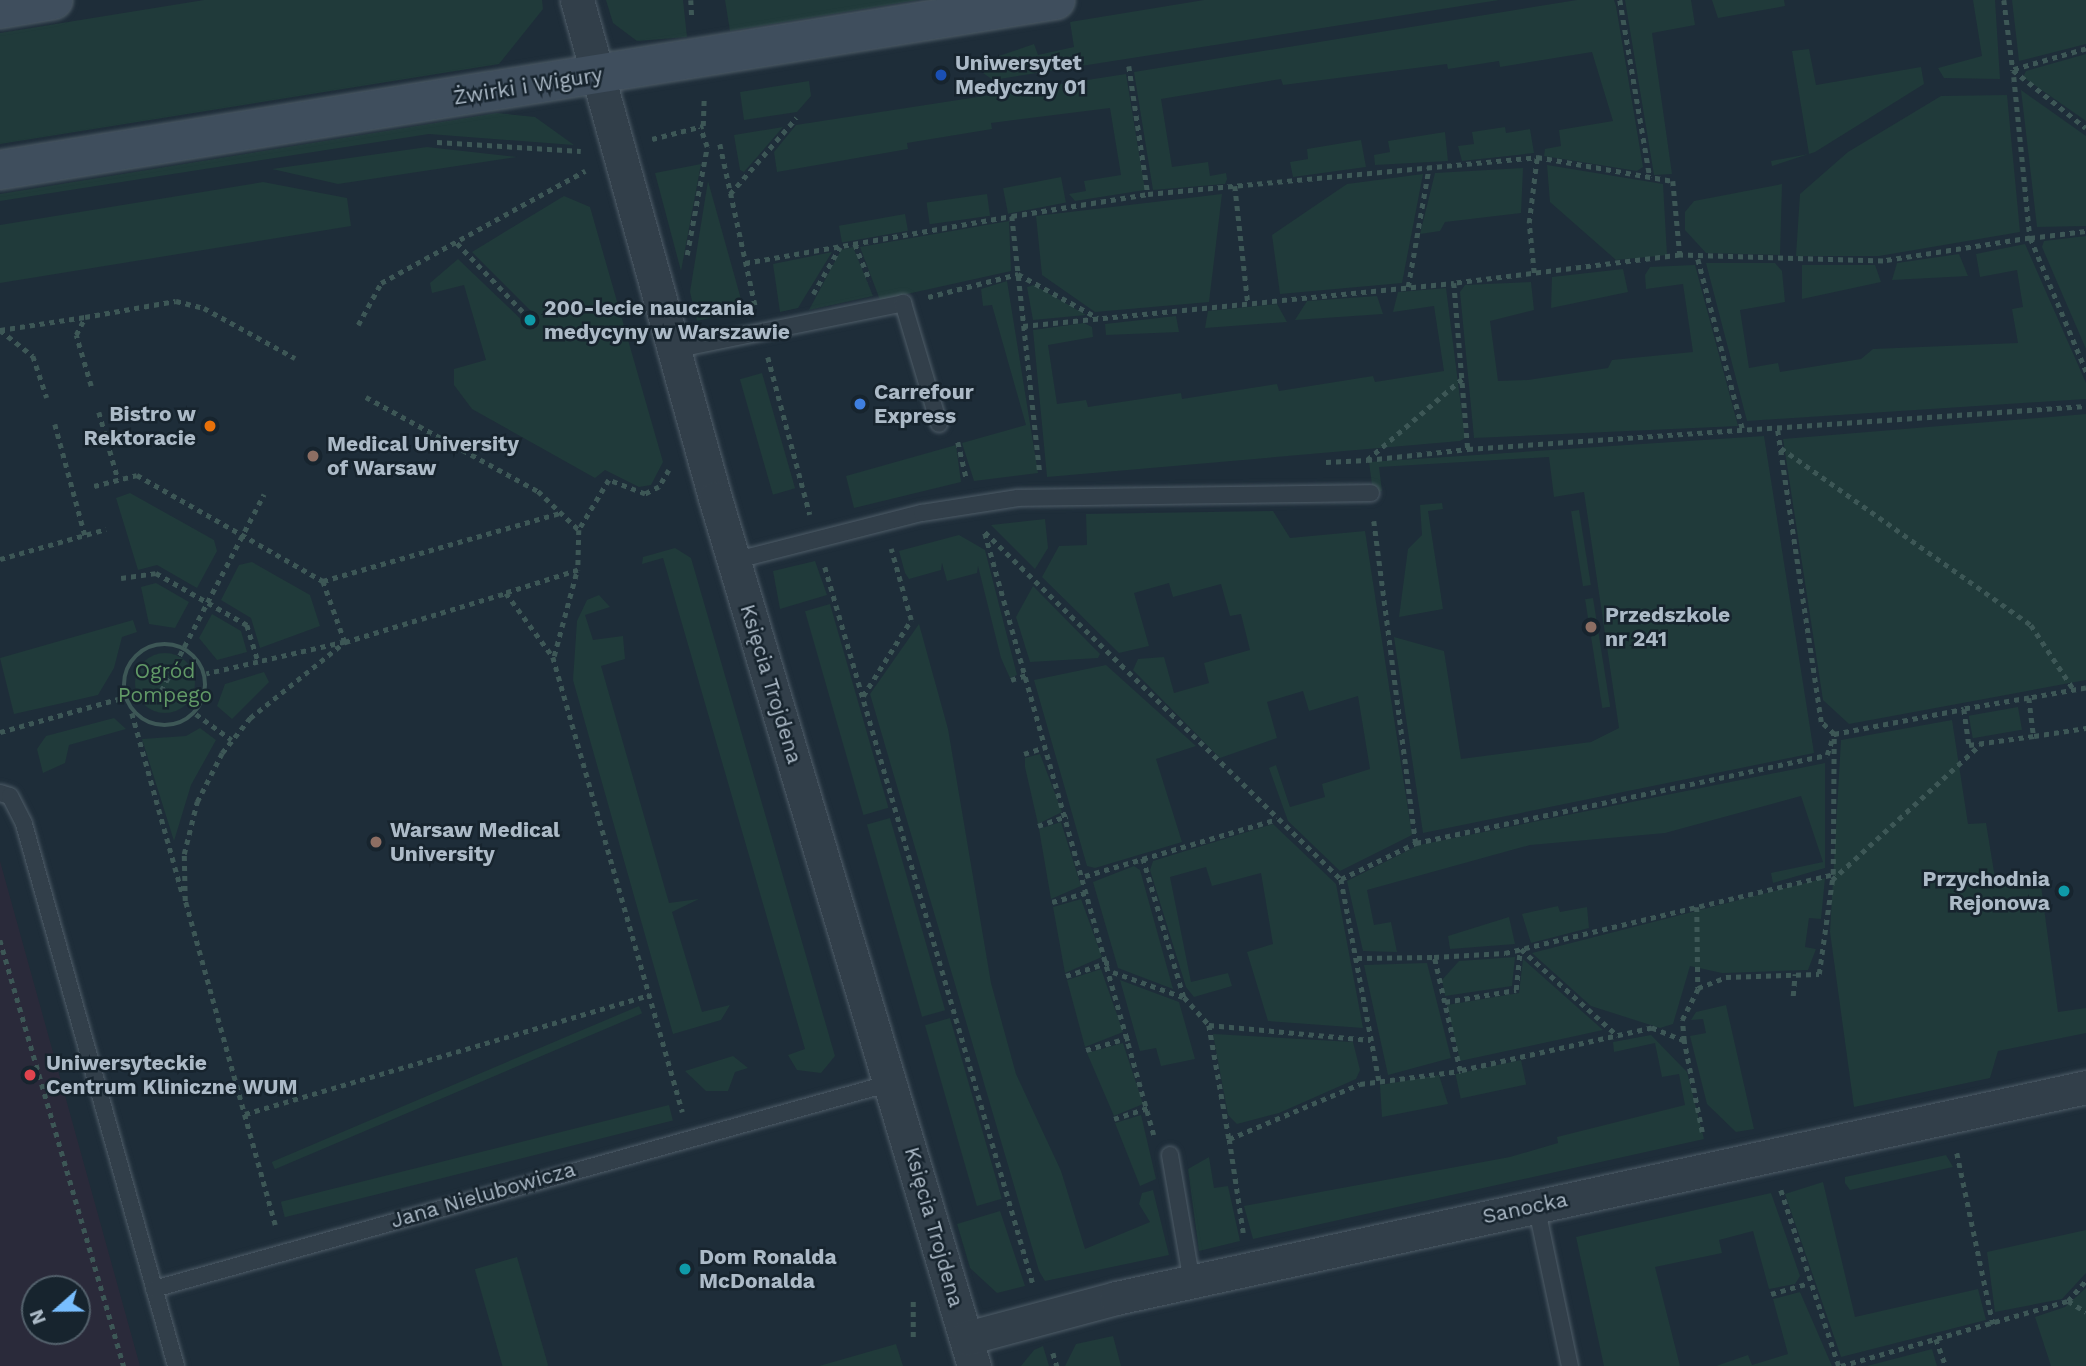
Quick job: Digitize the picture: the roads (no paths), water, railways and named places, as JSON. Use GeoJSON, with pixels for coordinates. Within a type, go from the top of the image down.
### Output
{"type":"FeatureCollection","features":[{"type":"Feature","properties":{"kind":"main road"},"geometry":{"type":"LineString","coordinates":[[0,9],[53,0]]}},
{"type":"Feature","properties":{"kind":"main road","name":"Żwirki i Wigury"},"geometry":{"type":"LineString","coordinates":[[0,170],[1055,0]]}},
{"type":"Feature","properties":{"kind":"street","name":"Księcia Trojdena"},"geometry":{"type":"LineString","coordinates":[[578,0],[594,75],[733,561],[971,1352]]}},
{"type":"Feature","properties":{"kind":"street","name":"Sanocka"},"geometry":{"type":"LineString","coordinates":[[971,1352],[1192,1282],[2086,1087]]}},
{"type":"Feature","properties":{"kind":"lane"},"geometry":{"type":"LineString","coordinates":[[673,350],[903,303],[939,424]]}},
{"type":"Feature","properties":{"kind":"lane"},"geometry":{"type":"LineString","coordinates":[[733,561],[974,503],[1371,493]]}},
{"type":"Feature","properties":{"kind":"lane"},"geometry":{"type":"LineString","coordinates":[[0,793],[10,796],[24,824],[176,1366]]}},
{"type":"Feature","properties":{"kind":"lane","name":"Jana Nielubowicza"},"geometry":{"type":"LineString","coordinates":[[154,1289],[891,1083]]}},
{"type":"Feature","properties":{"kind":"lane"},"geometry":{"type":"LineString","coordinates":[[1171,1155],[1192,1282]]}},
{"type":"Feature","properties":{"kind":"lane"},"geometry":{"type":"LineString","coordinates":[[1536,1205],[1570,1366]]}},
{"type":"Feature","properties":{"kind":"place","name":"Uniwersytet Medyczny 01"},"geometry":{"type":"Point","coordinates":[941,75]}},
{"type":"Feature","properties":{"kind":"place","name":"200-lecie nauczania medycyny w Warszawie"},"geometry":{"type":"Point","coordinates":[530,320]}},
{"type":"Feature","properties":{"kind":"place","name":"Carrefour Express"},"geometry":{"type":"Point","coordinates":[860,404]}},
{"type":"Feature","properties":{"kind":"place","name":"Bistro w Rektoracie"},"geometry":{"type":"Point","coordinates":[210,426]}},
{"type":"Feature","properties":{"kind":"place","name":"Medical University of Warsaw"},"geometry":{"type":"Point","coordinates":[313,456]}},
{"type":"Feature","properties":{"kind":"place","name":"Przedszkole nr 241"},"geometry":{"type":"Point","coordinates":[1591,627]}},
{"type":"Feature","properties":{"kind":"place","name":"Warsaw Medical University"},"geometry":{"type":"Point","coordinates":[376,842]}},
{"type":"Feature","properties":{"kind":"place","name":"Przychodnia Rejonowa"},"geometry":{"type":"Point","coordinates":[2064,891]}},
{"type":"Feature","properties":{"kind":"place","name":"Uniwersyteckie Centrum Kliniczne WUM"},"geometry":{"type":"Point","coordinates":[30,1075]}},
{"type":"Feature","properties":{"kind":"place","name":"Dom Ronalda McDonalda"},"geometry":{"type":"Point","coordinates":[685,1269]}},
{"type":"Feature","properties":{"kind":"park label","name":"Ogród Pompego"},"geometry":{"type":"Point","coordinates":[165,683]}}]}
